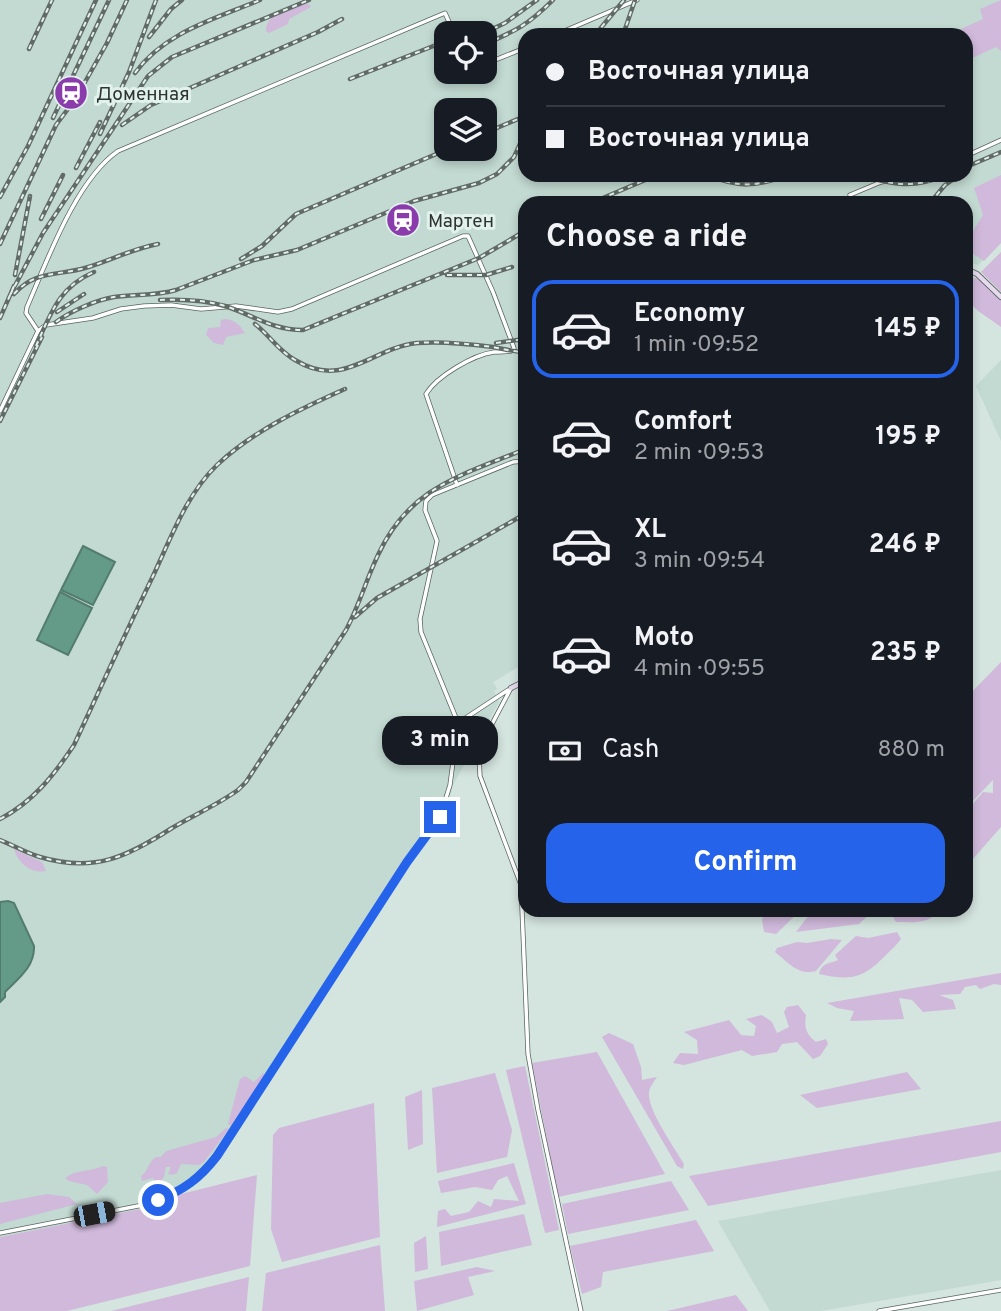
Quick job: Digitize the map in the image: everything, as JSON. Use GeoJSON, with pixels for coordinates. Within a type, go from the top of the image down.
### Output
{"type":"FeatureCollection","features":[{"type":"Feature","properties":{"kind":"street"},"geometry":{"type":"LineString","coordinates":[[571,28],[637,0]]}},
{"type":"Feature","properties":{"kind":"street"},"geometry":{"type":"LineString","coordinates":[[38,331],[26,313],[27,307],[57,240],[92,174],[107,159],[445,13],[449,21]]}},
{"type":"Feature","properties":{"kind":"street"},"geometry":{"type":"LineString","coordinates":[[497,59],[518,51]]}},
{"type":"Feature","properties":{"kind":"street"},"geometry":{"type":"LineString","coordinates":[[973,153],[1001,141]]}},
{"type":"Feature","properties":{"kind":"street"},"geometry":{"type":"LineString","coordinates":[[850,196],[881,182]]}},
{"type":"Feature","properties":{"kind":"street"},"geometry":{"type":"LineString","coordinates":[[0,411],[38,331],[46,325],[144,306],[171,305],[201,309],[236,306],[278,312],[292,309],[468,236],[514,348],[511,351],[492,352],[454,369],[440,377],[426,394],[457,485]]}},
{"type":"Feature","properties":{"kind":"street"},"geometry":{"type":"LineString","coordinates":[[973,272],[1001,297]]}},
{"type":"Feature","properties":{"kind":"street"},"geometry":{"type":"LineString","coordinates":[[0,1233],[143,1205],[176,1194],[204,1174],[270,1076],[407,862],[440,817],[450,785],[458,723],[424,643],[420,619],[436,541],[425,510],[426,501],[432,495],[518,462]]}},
{"type":"Feature","properties":{"kind":"street"},"geometry":{"type":"LineString","coordinates":[[458,723],[496,696],[518,684]]}},
{"type":"Feature","properties":{"kind":"street"},"geometry":{"type":"LineString","coordinates":[[511,688],[483,741],[479,754],[479,769],[518,877]]}},
{"type":"Feature","properties":{"kind":"street"},"geometry":{"type":"LineString","coordinates":[[522,917],[528,1054],[581,1311]]}},
{"type":"Feature","properties":{"kind":"street"},"geometry":{"type":"LineString","coordinates":[[879,1311],[1001,1290]]}},
{"type":"Feature","properties":{"kind":"shaded area"},"geometry":{"type":"Polygon","coordinates":[[[0,0],[1001,0],[1001,243],[978,265],[973,263],[973,196],[518,196],[518,667],[493,682],[499,702],[453,785],[444,821],[410,865],[209,1172],[181,1194],[145,1208],[0,1237],[0,0]]]}},
{"type":"Feature","properties":{"kind":"shaded area"},"geometry":{"type":"Polygon","coordinates":[[[1001,0],[1001,51],[996,47],[973,58],[973,28],[963,28],[983,19],[980,9],[1001,0]]]}},
{"type":"Feature","properties":{"kind":"shaded area"},"geometry":{"type":"Polygon","coordinates":[[[300,4],[308,4],[311,7],[289,19],[288,24],[269,33],[266,31],[269,20],[300,4]]]}},
{"type":"Feature","properties":{"kind":"shaded area"},"geometry":{"type":"Polygon","coordinates":[[[1001,175],[1001,243],[984,261],[973,254],[973,231],[983,215],[974,188],[1001,175]]]}},
{"type":"Feature","properties":{"kind":"shaded area"},"geometry":{"type":"Polygon","coordinates":[[[1001,252],[1001,292],[981,272],[1001,252]]]}},
{"type":"Feature","properties":{"kind":"shaded area"},"geometry":{"type":"Polygon","coordinates":[[[973,277],[982,281],[1001,300],[1001,327],[979,311],[974,307],[973,277]]]}},
{"type":"Feature","properties":{"kind":"shaded area"},"geometry":{"type":"Polygon","coordinates":[[[221,320],[237,323],[245,333],[226,337],[223,345],[214,343],[206,335],[208,328],[220,327],[221,320]]]}},
{"type":"Feature","properties":{"kind":"shaded area"},"geometry":{"type":"Polygon","coordinates":[[[1001,360],[1001,441],[976,386],[1001,360]]]}},
{"type":"Feature","properties":{"kind":"shaded area"},"geometry":{"type":"Polygon","coordinates":[[[83,546],[115,562],[93,605],[61,590],[83,546]]]}},
{"type":"Feature","properties":{"kind":"shaded area"},"geometry":{"type":"Polygon","coordinates":[[[60,592],[92,608],[68,655],[37,640],[60,592]]]}},
{"type":"Feature","properties":{"kind":"shaded area"},"geometry":{"type":"Polygon","coordinates":[[[1001,662],[1001,827],[973,859],[973,804],[983,792],[993,793],[993,780],[973,801],[973,691],[1001,662]]]}},
{"type":"Feature","properties":{"kind":"shaded area"},"geometry":{"type":"Polygon","coordinates":[[[14,849],[42,862],[46,871],[35,871],[26,866],[14,849]]]}},
{"type":"Feature","properties":{"kind":"shaded area"},"geometry":{"type":"Polygon","coordinates":[[[0,902],[14,903],[34,946],[34,953],[25,971],[5,992],[5,997],[0,1002],[0,902]]]}},
{"type":"Feature","properties":{"kind":"shaded area"},"geometry":{"type":"Polygon","coordinates":[[[794,917],[776,934],[764,932],[762,919],[794,917]]]}},
{"type":"Feature","properties":{"kind":"shaded area"},"geometry":{"type":"Polygon","coordinates":[[[808,917],[866,917],[859,924],[796,932],[808,917]]]}},
{"type":"Feature","properties":{"kind":"shaded area"},"geometry":{"type":"Polygon","coordinates":[[[893,917],[932,917],[920,922],[896,922],[893,917]]]}},
{"type":"Feature","properties":{"kind":"shaded area"},"geometry":{"type":"Polygon","coordinates":[[[897,932],[901,939],[897,944],[863,973],[845,977],[819,974],[824,965],[838,960],[835,955],[856,936],[868,938],[897,932]]]}},
{"type":"Feature","properties":{"kind":"shaded area"},"geometry":{"type":"Polygon","coordinates":[[[842,940],[816,971],[799,970],[775,952],[777,948],[797,942],[842,940]]]}},
{"type":"Feature","properties":{"kind":"shaded area"},"geometry":{"type":"Polygon","coordinates":[[[1001,973],[1001,985],[994,984],[980,989],[976,985],[965,987],[960,994],[939,995],[953,1000],[956,1009],[923,1012],[912,1000],[899,998],[904,1019],[850,1021],[854,1011],[827,1003],[1001,973]]]}},
{"type":"Feature","properties":{"kind":"shaded area"},"geometry":{"type":"Polygon","coordinates":[[[798,1005],[806,1015],[806,1030],[810,1036],[816,1042],[826,1039],[828,1044],[820,1056],[813,1059],[797,1042],[782,1044],[777,1052],[752,1056],[742,1050],[684,1065],[673,1063],[680,1053],[698,1054],[697,1040],[684,1032],[729,1020],[741,1035],[754,1036],[756,1026],[746,1019],[762,1015],[772,1022],[777,1033],[789,1027],[784,1012],[787,1007],[798,1005]]]}},
{"type":"Feature","properties":{"kind":"shaded area"},"geometry":{"type":"Polygon","coordinates":[[[609,1033],[633,1044],[641,1067],[642,1080],[657,1077],[650,1090],[652,1109],[684,1164],[683,1169],[677,1166],[602,1037],[609,1033]]]}},
{"type":"Feature","properties":{"kind":"shaded area"},"geometry":{"type":"Polygon","coordinates":[[[597,1052],[665,1174],[558,1197],[532,1063],[597,1052]]]}},
{"type":"Feature","properties":{"kind":"shaded area"},"geometry":{"type":"Polygon","coordinates":[[[525,1066],[559,1230],[545,1233],[506,1070],[525,1066]]]}},
{"type":"Feature","properties":{"kind":"shaded area"},"geometry":{"type":"Polygon","coordinates":[[[907,1072],[921,1089],[817,1108],[800,1095],[907,1072]]]}},
{"type":"Feature","properties":{"kind":"shaded area"},"geometry":{"type":"Polygon","coordinates":[[[263,1073],[265,1075],[231,1126],[228,1124],[240,1079],[245,1076],[254,1082],[263,1073]]]}},
{"type":"Feature","properties":{"kind":"shaded area"},"geometry":{"type":"Polygon","coordinates":[[[495,1073],[512,1130],[507,1157],[437,1173],[432,1088],[495,1073]]]}},
{"type":"Feature","properties":{"kind":"shaded area"},"geometry":{"type":"Polygon","coordinates":[[[422,1090],[423,1144],[408,1150],[405,1097],[422,1090]]]}},
{"type":"Feature","properties":{"kind":"shaded area"},"geometry":{"type":"Polygon","coordinates":[[[374,1103],[380,1237],[282,1262],[271,1229],[273,1135],[279,1128],[374,1103]]]}},
{"type":"Feature","properties":{"kind":"shaded area"},"geometry":{"type":"Polygon","coordinates":[[[1001,1121],[1001,1152],[708,1206],[689,1176],[1001,1121]]]}},
{"type":"Feature","properties":{"kind":"shaded area"},"geometry":{"type":"Polygon","coordinates":[[[226,1128],[229,1129],[204,1162],[199,1165],[181,1164],[177,1173],[172,1175],[168,1174],[171,1167],[166,1167],[160,1182],[155,1182],[153,1178],[142,1181],[141,1176],[156,1157],[161,1157],[166,1151],[216,1137],[226,1128]]]}},
{"type":"Feature","properties":{"kind":"shaded area"},"geometry":{"type":"Polygon","coordinates":[[[514,1163],[526,1204],[437,1227],[438,1211],[445,1209],[451,1216],[469,1212],[478,1201],[491,1207],[494,1199],[519,1201],[507,1176],[498,1180],[492,1190],[475,1187],[441,1193],[438,1181],[514,1163]]]}},
{"type":"Feature","properties":{"kind":"shaded area"},"geometry":{"type":"Polygon","coordinates":[[[107,1167],[108,1182],[97,1194],[87,1185],[65,1178],[74,1173],[107,1167]]]}},
{"type":"Feature","properties":{"kind":"shaded area"},"geometry":{"type":"Polygon","coordinates":[[[1001,1170],[1001,1280],[821,1311],[770,1311],[718,1221],[1001,1170]]]}},
{"type":"Feature","properties":{"kind":"shaded area"},"geometry":{"type":"Polygon","coordinates":[[[257,1175],[250,1266],[67,1311],[0,1311],[0,1237],[145,1208],[181,1194],[257,1175]]]}},
{"type":"Feature","properties":{"kind":"shaded area"},"geometry":{"type":"Polygon","coordinates":[[[671,1181],[689,1210],[568,1234],[562,1204],[671,1181]]]}},
{"type":"Feature","properties":{"kind":"shaded area"},"geometry":{"type":"Polygon","coordinates":[[[47,1194],[69,1197],[77,1204],[0,1224],[0,1203],[47,1194]]]}},
{"type":"Feature","properties":{"kind":"shaded area"},"geometry":{"type":"Polygon","coordinates":[[[524,1214],[532,1245],[441,1266],[439,1232],[524,1214]]]}},
{"type":"Feature","properties":{"kind":"shaded area"},"geometry":{"type":"Polygon","coordinates":[[[696,1220],[714,1251],[603,1272],[601,1287],[582,1294],[570,1246],[696,1220]]]}},
{"type":"Feature","properties":{"kind":"shaded area"},"geometry":{"type":"Polygon","coordinates":[[[426,1236],[428,1269],[415,1272],[414,1243],[426,1236]]]}},
{"type":"Feature","properties":{"kind":"shaded area"},"geometry":{"type":"Polygon","coordinates":[[[380,1245],[385,1311],[262,1311],[266,1273],[380,1245]]]}},
{"type":"Feature","properties":{"kind":"shaded area"},"geometry":{"type":"Polygon","coordinates":[[[477,1267],[495,1271],[468,1277],[474,1295],[417,1311],[414,1281],[477,1267]]]}},
{"type":"Feature","properties":{"kind":"shaded area"},"geometry":{"type":"Polygon","coordinates":[[[249,1277],[246,1311],[111,1311],[249,1277]]]}},
{"type":"Feature","properties":{"kind":"shaded area"},"geometry":{"type":"Polygon","coordinates":[[[736,1295],[748,1311],[667,1311],[736,1295]]]}},
{"type":"Feature","properties":{"kind":"railway"},"geometry":{"type":"LineString","coordinates":[[29,49],[52,0]]}},
{"type":"Feature","properties":{"kind":"railway"},"geometry":{"type":"LineString","coordinates":[[0,197],[28,146],[96,0]]}},
{"type":"Feature","properties":{"kind":"railway"},"geometry":{"type":"LineString","coordinates":[[53,118],[109,0]]}},
{"type":"Feature","properties":{"kind":"railway"},"geometry":{"type":"LineString","coordinates":[[0,244],[56,125],[76,98],[107,43],[127,0]]}},
{"type":"Feature","properties":{"kind":"railway"},"geometry":{"type":"LineString","coordinates":[[100,134],[129,72],[156,0]]}},
{"type":"Feature","properties":{"kind":"railway"},"geometry":{"type":"LineString","coordinates":[[149,37],[171,9],[182,0]]}},
{"type":"Feature","properties":{"kind":"railway"},"geometry":{"type":"LineString","coordinates":[[135,73],[147,59],[176,37],[260,0]]}},
{"type":"Feature","properties":{"kind":"railway"},"geometry":{"type":"LineString","coordinates":[[10,295],[43,233],[148,76],[172,57],[309,0]]}},
{"type":"Feature","properties":{"kind":"railway"},"geometry":{"type":"LineString","coordinates":[[497,27],[537,0]]}},
{"type":"Feature","properties":{"kind":"railway"},"geometry":{"type":"LineString","coordinates":[[518,28],[553,0]]}},
{"type":"Feature","properties":{"kind":"railway"},"geometry":{"type":"LineString","coordinates":[[601,28],[624,0]]}},
{"type":"Feature","properties":{"kind":"railway"},"geometry":{"type":"LineString","coordinates":[[625,28],[635,0]]}},
{"type":"Feature","properties":{"kind":"railway"},"geometry":{"type":"LineString","coordinates":[[122,125],[151,105],[342,19]]}},
{"type":"Feature","properties":{"kind":"railway"},"geometry":{"type":"LineString","coordinates":[[497,39],[518,28]]}},
{"type":"Feature","properties":{"kind":"railway"},"geometry":{"type":"LineString","coordinates":[[350,79],[434,46]]}},
{"type":"Feature","properties":{"kind":"railway"},"geometry":{"type":"LineString","coordinates":[[497,128],[518,119]]}},
{"type":"Feature","properties":{"kind":"railway"},"geometry":{"type":"LineString","coordinates":[[76,168],[100,122]]}},
{"type":"Feature","properties":{"kind":"railway"},"geometry":{"type":"LineString","coordinates":[[56,322],[84,306],[107,298],[176,290],[254,260],[297,250],[414,201],[479,183],[497,174],[514,157],[518,148]]}},
{"type":"Feature","properties":{"kind":"railway"},"geometry":{"type":"LineString","coordinates":[[973,164],[1001,152]]}},
{"type":"Feature","properties":{"kind":"railway"},"geometry":{"type":"LineString","coordinates":[[241,259],[262,246],[296,214],[434,155]]}},
{"type":"Feature","properties":{"kind":"railway"},"geometry":{"type":"LineString","coordinates":[[41,219],[63,175]]}},
{"type":"Feature","properties":{"kind":"railway"},"geometry":{"type":"LineString","coordinates":[[608,196],[640,182]]}},
{"type":"Feature","properties":{"kind":"railway"},"geometry":{"type":"LineString","coordinates":[[729,182],[766,182]]}},
{"type":"Feature","properties":{"kind":"railway"},"geometry":{"type":"LineString","coordinates":[[890,182],[924,182]]}},
{"type":"Feature","properties":{"kind":"railway"},"geometry":{"type":"LineString","coordinates":[[936,196],[950,182]]}},
{"type":"Feature","properties":{"kind":"railway"},"geometry":{"type":"LineString","coordinates":[[15,275],[30,196]]}},
{"type":"Feature","properties":{"kind":"railway"},"geometry":{"type":"LineString","coordinates":[[160,300],[192,300],[217,304],[272,325],[303,330],[479,258],[518,235]]}},
{"type":"Feature","properties":{"kind":"railway"},"geometry":{"type":"LineString","coordinates":[[14,294],[22,286],[39,277],[85,268],[158,244]]}},
{"type":"Feature","properties":{"kind":"railway"},"geometry":{"type":"LineString","coordinates":[[447,275],[486,275],[512,267]]}},
{"type":"Feature","properties":{"kind":"railway"},"geometry":{"type":"LineString","coordinates":[[36,346],[64,293],[94,272]]}},
{"type":"Feature","properties":{"kind":"railway"},"geometry":{"type":"LineString","coordinates":[[0,318],[14,286]]}},
{"type":"Feature","properties":{"kind":"railway"},"geometry":{"type":"LineString","coordinates":[[57,312],[84,294]]}},
{"type":"Feature","properties":{"kind":"railway"},"geometry":{"type":"LineString","coordinates":[[255,324],[295,360],[312,368],[328,371],[357,365],[401,346],[417,343],[465,344],[518,351]]}},
{"type":"Feature","properties":{"kind":"railway"},"geometry":{"type":"LineString","coordinates":[[0,421],[42,337]]}},
{"type":"Feature","properties":{"kind":"railway"},"geometry":{"type":"LineString","coordinates":[[496,343],[518,340]]}},
{"type":"Feature","properties":{"kind":"railway"},"geometry":{"type":"LineString","coordinates":[[0,819],[42,787],[74,745],[180,518],[206,477],[231,453],[261,431],[345,389]]}},
{"type":"Feature","properties":{"kind":"railway"},"geometry":{"type":"LineString","coordinates":[[0,840],[59,862],[94,863],[140,847],[238,790],[246,782],[346,630],[378,555],[404,515],[419,500],[454,478],[518,452]]}},
{"type":"Feature","properties":{"kind":"railway"},"geometry":{"type":"LineString","coordinates":[[355,617],[377,598],[518,518]]}},
{"type":"Feature","properties":{"kind":"place","name":"Доменная"},"geometry":{"type":"Point","coordinates":[71,93]}},
{"type":"Feature","properties":{"kind":"place","name":"Мартен"},"geometry":{"type":"Point","coordinates":[403,220]}},
{"type":"Feature","properties":{"kind":"route"},"geometry":{"type":"LineString","coordinates":[[158,1200],[176,1194],[204,1174],[407,862],[440,817]]}}]}
